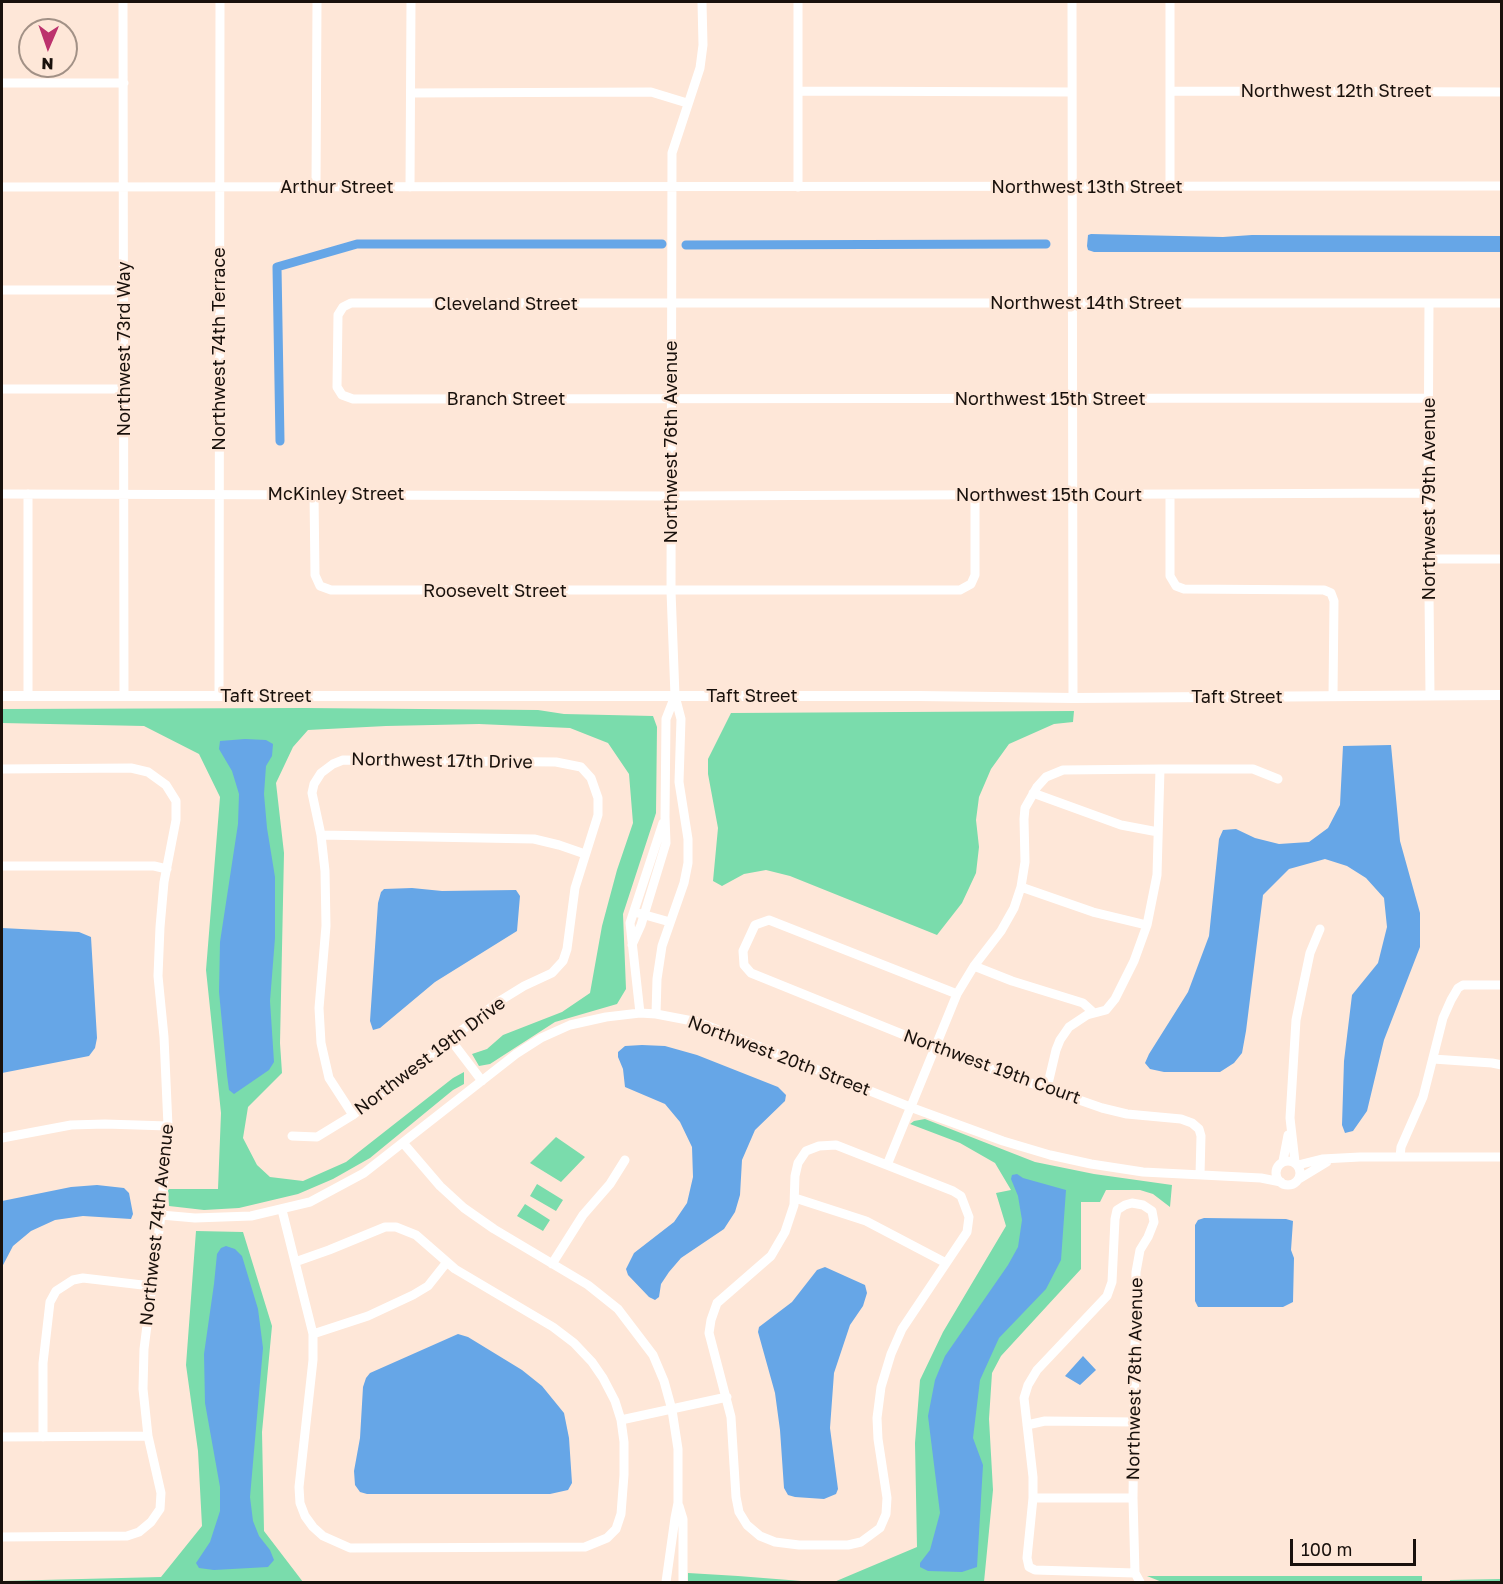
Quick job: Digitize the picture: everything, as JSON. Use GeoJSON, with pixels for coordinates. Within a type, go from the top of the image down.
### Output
{"type":"FeatureCollection","features":[{"type":"Feature","properties":{"kind":"street","name":"Northwest 73rd Way"},"geometry":{"type":"LineString","coordinates":[[123,2],[124,696]]}},
{"type":"Feature","properties":{"kind":"street","name":"Northwest 74th Terrace"},"geometry":{"type":"LineString","coordinates":[[219,696],[220,2]]}},
{"type":"Feature","properties":{"kind":"street"},"geometry":{"type":"LineString","coordinates":[[316,187],[317,2]]}},
{"type":"Feature","properties":{"kind":"street"},"geometry":{"type":"LineString","coordinates":[[410,187],[411,2]]}},
{"type":"Feature","properties":{"kind":"street","name":"Northwest 76th Avenue"},"geometry":{"type":"LineString","coordinates":[[656,1014],[657,978],[662,946],[684,883],[688,863],[688,839],[679,782],[681,719],[675,696],[671,591],[672,153],[700,68],[702,2]]}},
{"type":"Feature","properties":{"kind":"street"},"geometry":{"type":"LineString","coordinates":[[798,2],[798,187]]}},
{"type":"Feature","properties":{"kind":"street"},"geometry":{"type":"LineString","coordinates":[[1072,2],[1073,698]]}},
{"type":"Feature","properties":{"kind":"street"},"geometry":{"type":"LineString","coordinates":[[1170,2],[1170,187]]}},
{"type":"Feature","properties":{"kind":"street"},"geometry":{"type":"LineString","coordinates":[[2,83],[124,83]]}},
{"type":"Feature","properties":{"kind":"street"},"geometry":{"type":"LineString","coordinates":[[799,91],[1072,92]]}},
{"type":"Feature","properties":{"kind":"street","name":"Northwest 12th Street"},"geometry":{"type":"LineString","coordinates":[[1171,91],[1502,92]]}},
{"type":"Feature","properties":{"kind":"street"},"geometry":{"type":"LineString","coordinates":[[411,93],[651,92],[687,103]]}},
{"type":"Feature","properties":{"kind":"street","name":"Northwest 13th Street"},"geometry":{"type":"LineString","coordinates":[[672,188],[1502,186]]}},
{"type":"Feature","properties":{"kind":"street","name":"Arthur Street"},"geometry":{"type":"LineString","coordinates":[[2,187],[672,188]]}},
{"type":"Feature","properties":{"kind":"street"},"geometry":{"type":"LineString","coordinates":[[2,290],[124,290]]}},
{"type":"Feature","properties":{"kind":"street","name":"Cleveland Street"},"geometry":{"type":"LineString","coordinates":[[342,395],[337,387],[338,315],[343,307],[351,303],[671,305]]}},
{"type":"Feature","properties":{"kind":"street","name":"Northwest 79th Avenue"},"geometry":{"type":"LineString","coordinates":[[1429,303],[1430,695]]}},
{"type":"Feature","properties":{"kind":"street","name":"Northwest 14th Street"},"geometry":{"type":"LineString","coordinates":[[671,305],[1502,303]]}},
{"type":"Feature","properties":{"kind":"street"},"geometry":{"type":"LineString","coordinates":[[2,389],[123,389]]}},
{"type":"Feature","properties":{"kind":"street","name":"Branch Street"},"geometry":{"type":"LineString","coordinates":[[342,395],[353,399],[671,399]]}},
{"type":"Feature","properties":{"kind":"street","name":"Northwest 15th Street"},"geometry":{"type":"LineString","coordinates":[[671,399],[1429,398]]}},
{"type":"Feature","properties":{"kind":"street","name":"Northwest 15th Court"},"geometry":{"type":"LineString","coordinates":[[671,496],[1428,493]]}},
{"type":"Feature","properties":{"kind":"street","name":"McKinley Street"},"geometry":{"type":"LineString","coordinates":[[2,494],[671,496]]}},
{"type":"Feature","properties":{"kind":"street"},"geometry":{"type":"LineString","coordinates":[[28,494],[28,696]]}},
{"type":"Feature","properties":{"kind":"street","name":"Roosevelt Street"},"geometry":{"type":"LineString","coordinates":[[314,494],[315,575],[320,586],[331,590],[671,591],[960,590],[971,584],[975,575],[975,495]]}},
{"type":"Feature","properties":{"kind":"street"},"geometry":{"type":"LineString","coordinates":[[1170,495],[1170,576],[1176,586],[1184,590],[1324,590],[1332,593],[1335,601],[1333,696]]}},
{"type":"Feature","properties":{"kind":"street"},"geometry":{"type":"LineString","coordinates":[[1429,559],[1502,559]]}},
{"type":"Feature","properties":{"kind":"street","name":"Taft Street"},"geometry":{"type":"LineString","coordinates":[[2,696],[1073,698],[1502,694]]}},
{"type":"Feature","properties":{"kind":"street","name":"Northwest 76th Avenue"},"geometry":{"type":"LineString","coordinates":[[632,945],[666,843],[666,719],[675,696]]}},
{"type":"Feature","properties":{"kind":"street","name":"Northwest 17th Drive"},"geometry":{"type":"LineString","coordinates":[[321,835],[313,801],[314,784],[321,772],[343,760],[556,762],[581,767],[591,778],[598,798],[598,815],[585,854]]}},
{"type":"Feature","properties":{"kind":"street","name":"Northwest 74th Avenue"},"geometry":{"type":"LineString","coordinates":[[2,769],[131,768],[148,772],[166,785],[176,801],[176,820],[160,927],[158,976],[164,1037],[168,1126],[161,1215],[144,1349],[142,1389],[148,1436],[161,1493],[160,1509],[152,1522],[139,1532],[127,1536],[2,1537]]}},
{"type":"Feature","properties":{"kind":"street"},"geometry":{"type":"LineString","coordinates":[[886,1165],[957,994],[974,966],[1001,931],[1014,908],[1022,887],[1025,861],[1025,808],[1046,777],[1063,770],[1160,769],[1253,770],[1278,779]]}},
{"type":"Feature","properties":{"kind":"street"},"geometry":{"type":"LineString","coordinates":[[1047,1088],[1060,1040],[1070,1027],[1087,1015],[1106,1010],[1115,999],[1134,961],[1147,925],[1157,875],[1160,769]]}},
{"type":"Feature","properties":{"kind":"street"},"geometry":{"type":"LineString","coordinates":[[1033,793],[1121,825],[1158,832]]}},
{"type":"Feature","properties":{"kind":"street","name":"Northwest 76th Avenue"},"geometry":{"type":"LineString","coordinates":[[640,1013],[630,923],[665,818]]}},
{"type":"Feature","properties":{"kind":"street"},"geometry":{"type":"LineString","coordinates":[[353,1115],[328,1078],[321,1043],[319,1008],[326,926],[325,871],[321,835],[534,839],[585,854]]}},
{"type":"Feature","properties":{"kind":"street","name":"Northwest 19th Drive"},"geometry":{"type":"LineString","coordinates":[[292,1136],[317,1137],[353,1115],[498,1002],[552,973],[563,962],[567,949],[575,888],[585,854]]}},
{"type":"Feature","properties":{"kind":"street"},"geometry":{"type":"LineString","coordinates":[[2,866],[154,866],[167,869]]}},
{"type":"Feature","properties":{"kind":"street"},"geometry":{"type":"LineString","coordinates":[[1022,887],[1093,912],[1147,925]]}},
{"type":"Feature","properties":{"kind":"street"},"geometry":{"type":"LineString","coordinates":[[634,911],[670,922]]}},
{"type":"Feature","properties":{"kind":"street","name":"Northwest 19th Court"},"geometry":{"type":"LineString","coordinates":[[957,994],[769,920],[755,925],[743,951],[742,958],[746,969],[751,973],[934,1047],[1102,1108],[1127,1114],[1181,1119],[1192,1123],[1199,1129],[1201,1136],[1200,1175]]}},
{"type":"Feature","properties":{"kind":"street"},"geometry":{"type":"LineString","coordinates":[[1320,929],[1310,953],[1296,1020],[1290,1118],[1276,1175],[1281,1182],[1289,1185],[1335,1159]]}},
{"type":"Feature","properties":{"kind":"street"},"geometry":{"type":"LineString","coordinates":[[974,966],[1012,981],[1083,1003],[1094,1013]]}},
{"type":"Feature","properties":{"kind":"street"},"geometry":{"type":"LineString","coordinates":[[1400,1157],[1401,1147],[1423,1097],[1443,1018],[1458,988],[1463,985],[1502,985]]}},
{"type":"Feature","properties":{"kind":"street","name":"Northwest 20th Street"},"geometry":{"type":"LineString","coordinates":[[161,1215],[195,1218],[251,1216],[310,1202],[364,1173],[404,1144],[516,1054],[541,1038],[570,1025],[606,1017],[640,1013],[698,1022],[910,1107],[1003,1141],[1050,1155],[1143,1172],[1261,1178],[1281,1182]]}},
{"type":"Feature","properties":{"kind":"street"},"geometry":{"type":"LineString","coordinates":[[450,1039],[482,1081]]}},
{"type":"Feature","properties":{"kind":"street"},"geometry":{"type":"LineString","coordinates":[[1433,1059],[1502,1065]]}},
{"type":"Feature","properties":{"kind":"street"},"geometry":{"type":"LineString","coordinates":[[1290,1118],[1300,1172],[1299,1179]]}},
{"type":"Feature","properties":{"kind":"street"},"geometry":{"type":"LineString","coordinates":[[2,1138],[71,1125],[168,1126]]}},
{"type":"Feature","properties":{"kind":"street"},"geometry":{"type":"LineString","coordinates":[[404,1144],[440,1186],[464,1208],[494,1229],[596,1291],[618,1310],[654,1355],[672,1410],[678,1449],[678,1503],[666,1582]]}},
{"type":"Feature","properties":{"kind":"street"},"geometry":{"type":"LineString","coordinates":[[836,1145],[886,1165],[953,1191],[960,1196],[969,1217],[967,1232],[902,1329],[891,1354],[881,1387],[877,1418],[887,1498],[886,1514],[880,1528],[861,1542],[848,1545],[799,1545],[775,1542],[760,1536],[747,1525],[740,1512],[736,1497],[731,1417],[712,1349],[709,1333],[711,1320],[717,1304],[771,1257],[785,1232],[794,1205],[795,1176],[798,1163],[806,1151],[819,1146],[836,1145]]}},
{"type":"Feature","properties":{"kind":"street"},"geometry":{"type":"LineString","coordinates":[[1280,1164],[1297,1164],[1322,1159],[1502,1157]]}},
{"type":"Feature","properties":{"kind":"street"},"geometry":{"type":"LineString","coordinates":[[552,1264],[583,1215],[610,1184],[625,1160]]}},
{"type":"Feature","properties":{"kind":"street","name":"Northwest 20th Street"},"geometry":{"type":"LineString","coordinates":[[1229,1177],[1266,1172],[1280,1164]]}},
{"type":"Feature","properties":{"kind":"street"},"geometry":{"type":"LineString","coordinates":[[795,1198],[866,1221],[946,1263]]}},
{"type":"Feature","properties":{"kind":"street","name":"Northwest 78th Avenue"},"geometry":{"type":"LineString","coordinates":[[1027,1425],[1024,1398],[1028,1385],[1037,1370],[1107,1296],[1112,1282],[1117,1210],[1132,1203],[1143,1205],[1152,1211],[1154,1222],[1140,1250],[1136,1272],[1133,1498],[1136,1573],[1140,1582]]}},
{"type":"Feature","properties":{"kind":"street"},"geometry":{"type":"LineString","coordinates":[[282,1210],[295,1262],[313,1334],[313,1360],[299,1487],[300,1503],[305,1516],[322,1536],[350,1548],[585,1547],[607,1538],[616,1529],[621,1514],[624,1442],[621,1420],[615,1401],[603,1378],[574,1343],[553,1327],[447,1262],[416,1235],[396,1227],[385,1227],[295,1262]]}},
{"type":"Feature","properties":{"kind":"street"},"geometry":{"type":"LineString","coordinates":[[313,1334],[368,1316],[413,1295],[428,1286],[447,1262]]}},
{"type":"Feature","properties":{"kind":"street"},"geometry":{"type":"LineString","coordinates":[[43,1437],[43,1363],[47,1318],[50,1302],[56,1291],[73,1280],[83,1278],[151,1286]]}},
{"type":"Feature","properties":{"kind":"street"},"geometry":{"type":"LineString","coordinates":[[621,1420],[727,1396]]}},
{"type":"Feature","properties":{"kind":"street"},"geometry":{"type":"LineString","coordinates":[[1134,1422],[1046,1421],[1027,1425],[1033,1498],[1027,1558],[1029,1567],[1035,1570],[1136,1573],[1147,1582]]}},
{"type":"Feature","properties":{"kind":"street"},"geometry":{"type":"LineString","coordinates":[[2,1437],[148,1436]]}},
{"type":"Feature","properties":{"kind":"street"},"geometry":{"type":"LineString","coordinates":[[1033,1498],[1133,1498]]}},
{"type":"Feature","properties":{"kind":"street"},"geometry":{"type":"LineString","coordinates":[[678,1503],[683,1519],[683,1582]]}},
{"type":"Feature","properties":{"kind":"green space"},"geometry":{"type":"Polygon","coordinates":[[[2,709],[538,710],[564,714],[653,716],[657,727],[656,813],[623,914],[626,989],[617,1004],[555,1022],[490,1064],[479,1066],[472,1054],[487,1049],[503,1035],[562,1012],[590,993],[602,926],[633,823],[629,774],[608,743],[570,728],[479,724],[308,730],[293,747],[276,783],[284,853],[280,1043],[282,1073],[248,1107],[243,1138],[257,1165],[270,1177],[303,1181],[346,1162],[453,1078],[464,1072],[464,1084],[453,1090],[370,1158],[333,1179],[298,1194],[239,1208],[204,1210],[169,1206],[168,1189],[218,1189],[221,1113],[206,970],[220,797],[199,754],[144,726],[2,723],[2,709]]]}},
{"type":"Feature","properties":{"kind":"green space"},"geometry":{"type":"Polygon","coordinates":[[[1074,711],[1073,722],[1054,724],[1009,744],[991,769],[979,797],[976,820],[979,847],[976,873],[962,903],[937,935],[790,876],[766,870],[744,874],[722,886],[713,881],[718,828],[708,774],[708,759],[731,713],[1074,711]]]}},
{"type":"Feature","properties":{"kind":"green space"},"geometry":{"type":"Polygon","coordinates":[[[925,1119],[1035,1162],[1094,1174],[1172,1185],[1170,1207],[1153,1194],[1140,1190],[1106,1190],[1100,1202],[1081,1202],[1081,1269],[1001,1356],[992,1373],[989,1419],[993,1490],[984,1582],[834,1582],[917,1547],[915,1443],[920,1380],[943,1332],[1006,1226],[996,1193],[1011,1190],[995,1163],[960,1143],[910,1124],[925,1119]]]}},
{"type":"Feature","properties":{"kind":"green space"},"geometry":{"type":"Polygon","coordinates":[[[556,1137],[585,1157],[561,1182],[530,1163],[556,1137]]]}},
{"type":"Feature","properties":{"kind":"green space"},"geometry":{"type":"Polygon","coordinates":[[[537,1184],[563,1200],[556,1211],[530,1196],[537,1184]]]}},
{"type":"Feature","properties":{"kind":"green space"},"geometry":{"type":"Polygon","coordinates":[[[525,1204],[550,1220],[543,1231],[517,1216],[525,1204]]]}},
{"type":"Feature","properties":{"kind":"green space"},"geometry":{"type":"Polygon","coordinates":[[[196,1231],[243,1232],[272,1326],[262,1432],[264,1531],[303,1582],[2,1582],[161,1577],[202,1526],[198,1451],[186,1365],[196,1231]]]}},
{"type":"Feature","properties":{"kind":"green space"},"geometry":{"type":"Polygon","coordinates":[[[688,1573],[738,1576],[814,1582],[688,1582],[688,1573]]]}},
{"type":"Feature","properties":{"kind":"green space"},"geometry":{"type":"Polygon","coordinates":[[[1147,1576],[1422,1576],[1422,1582],[1162,1582],[1147,1576]]]}},
{"type":"Feature","properties":{"kind":"green space"},"geometry":{"type":"Polygon","coordinates":[[[1501,1579],[1501,1582],[1450,1582],[1450,1580],[1501,1579]]]}},
{"type":"Feature","properties":{"kind":"water"},"geometry":{"type":"Polygon","coordinates":[[[1088,235],[1223,237],[1252,235],[1501,236],[1502,252],[1094,252],[1088,250],[1087,246],[1088,235]]]}},
{"type":"Feature","properties":{"kind":"water"},"geometry":{"type":"Polygon","coordinates":[[[266,740],[273,744],[272,756],[266,766],[264,794],[275,877],[275,938],[270,1001],[274,1062],[269,1070],[234,1094],[229,1090],[219,992],[220,942],[238,824],[239,794],[232,771],[219,749],[220,741],[266,740]]]}},
{"type":"Feature","properties":{"kind":"water"},"geometry":{"type":"Polygon","coordinates":[[[1391,745],[1400,841],[1420,913],[1420,947],[1384,1040],[1367,1111],[1353,1131],[1345,1133],[1342,1125],[1344,1061],[1352,995],[1378,963],[1387,927],[1384,898],[1366,878],[1347,866],[1325,859],[1289,869],[1263,895],[1246,1031],[1242,1053],[1234,1063],[1220,1072],[1164,1072],[1150,1069],[1145,1063],[1188,992],[1209,936],[1219,839],[1223,830],[1236,829],[1255,838],[1279,844],[1309,842],[1328,828],[1340,805],[1343,746],[1391,745]]]}},
{"type":"Feature","properties":{"kind":"water"},"geometry":{"type":"Polygon","coordinates":[[[412,888],[442,891],[516,890],[520,896],[517,931],[435,982],[380,1028],[373,1030],[370,1021],[378,903],[381,892],[384,889],[412,888]]]}},
{"type":"Feature","properties":{"kind":"water"},"geometry":{"type":"Polygon","coordinates":[[[2,928],[79,932],[91,937],[97,1038],[95,1048],[89,1056],[2,1073],[2,928]]]}},
{"type":"Feature","properties":{"kind":"water"},"geometry":{"type":"Polygon","coordinates":[[[625,1046],[665,1046],[697,1055],[778,1087],[786,1095],[785,1101],[755,1130],[742,1160],[740,1195],[735,1212],[724,1229],[681,1258],[661,1284],[659,1297],[655,1300],[649,1297],[628,1275],[626,1269],[634,1253],[674,1222],[687,1203],[693,1177],[692,1147],[680,1122],[665,1104],[625,1087],[618,1052],[625,1046]]]}},
{"type":"Feature","properties":{"kind":"water"},"geometry":{"type":"Polygon","coordinates":[[[1017,1174],[1023,1178],[1066,1190],[1061,1260],[1046,1289],[999,1338],[980,1380],[973,1438],[983,1465],[977,1567],[962,1572],[928,1571],[920,1567],[920,1563],[930,1550],[940,1513],[928,1416],[935,1380],[945,1356],[1018,1247],[1022,1220],[1018,1196],[1011,1179],[1012,1175],[1017,1174]]]}},
{"type":"Feature","properties":{"kind":"water"},"geometry":{"type":"Polygon","coordinates":[[[97,1185],[124,1188],[129,1193],[133,1214],[131,1219],[83,1216],[55,1220],[31,1231],[13,1246],[2,1267],[2,1201],[71,1187],[97,1185]]]}},
{"type":"Feature","properties":{"kind":"water"},"geometry":{"type":"Polygon","coordinates":[[[1204,1218],[1293,1221],[1291,1250],[1294,1258],[1293,1302],[1283,1307],[1198,1307],[1195,1301],[1195,1225],[1198,1220],[1204,1218]]]}},
{"type":"Feature","properties":{"kind":"water"},"geometry":{"type":"Polygon","coordinates":[[[226,1246],[235,1249],[242,1256],[258,1309],[263,1348],[250,1497],[253,1521],[259,1536],[270,1550],[274,1560],[268,1567],[214,1570],[199,1568],[196,1563],[210,1542],[220,1511],[220,1487],[205,1403],[204,1354],[217,1254],[221,1248],[226,1246]]]}},
{"type":"Feature","properties":{"kind":"water"},"geometry":{"type":"Polygon","coordinates":[[[825,1267],[865,1285],[867,1293],[863,1306],[850,1325],[834,1373],[830,1428],[838,1489],[836,1494],[824,1499],[795,1497],[788,1495],[784,1488],[775,1393],[758,1332],[759,1327],[792,1302],[817,1270],[825,1267]]]}},
{"type":"Feature","properties":{"kind":"water"},"geometry":{"type":"Polygon","coordinates":[[[458,1334],[468,1337],[522,1370],[542,1386],[564,1413],[569,1438],[572,1483],[568,1490],[550,1494],[367,1494],[360,1492],[355,1485],[354,1471],[360,1438],[363,1387],[366,1378],[370,1373],[458,1334]]]}},
{"type":"Feature","properties":{"kind":"water"},"geometry":{"type":"Polygon","coordinates":[[[1083,1356],[1096,1370],[1080,1385],[1065,1376],[1083,1356]]]}},
{"type":"Feature","properties":{"kind":"waterway"},"geometry":{"type":"LineString","coordinates":[[280,441],[277,267],[357,244],[662,244]]}},
{"type":"Feature","properties":{"kind":"waterway"},"geometry":{"type":"LineString","coordinates":[[686,245],[1046,244]]}}]}
